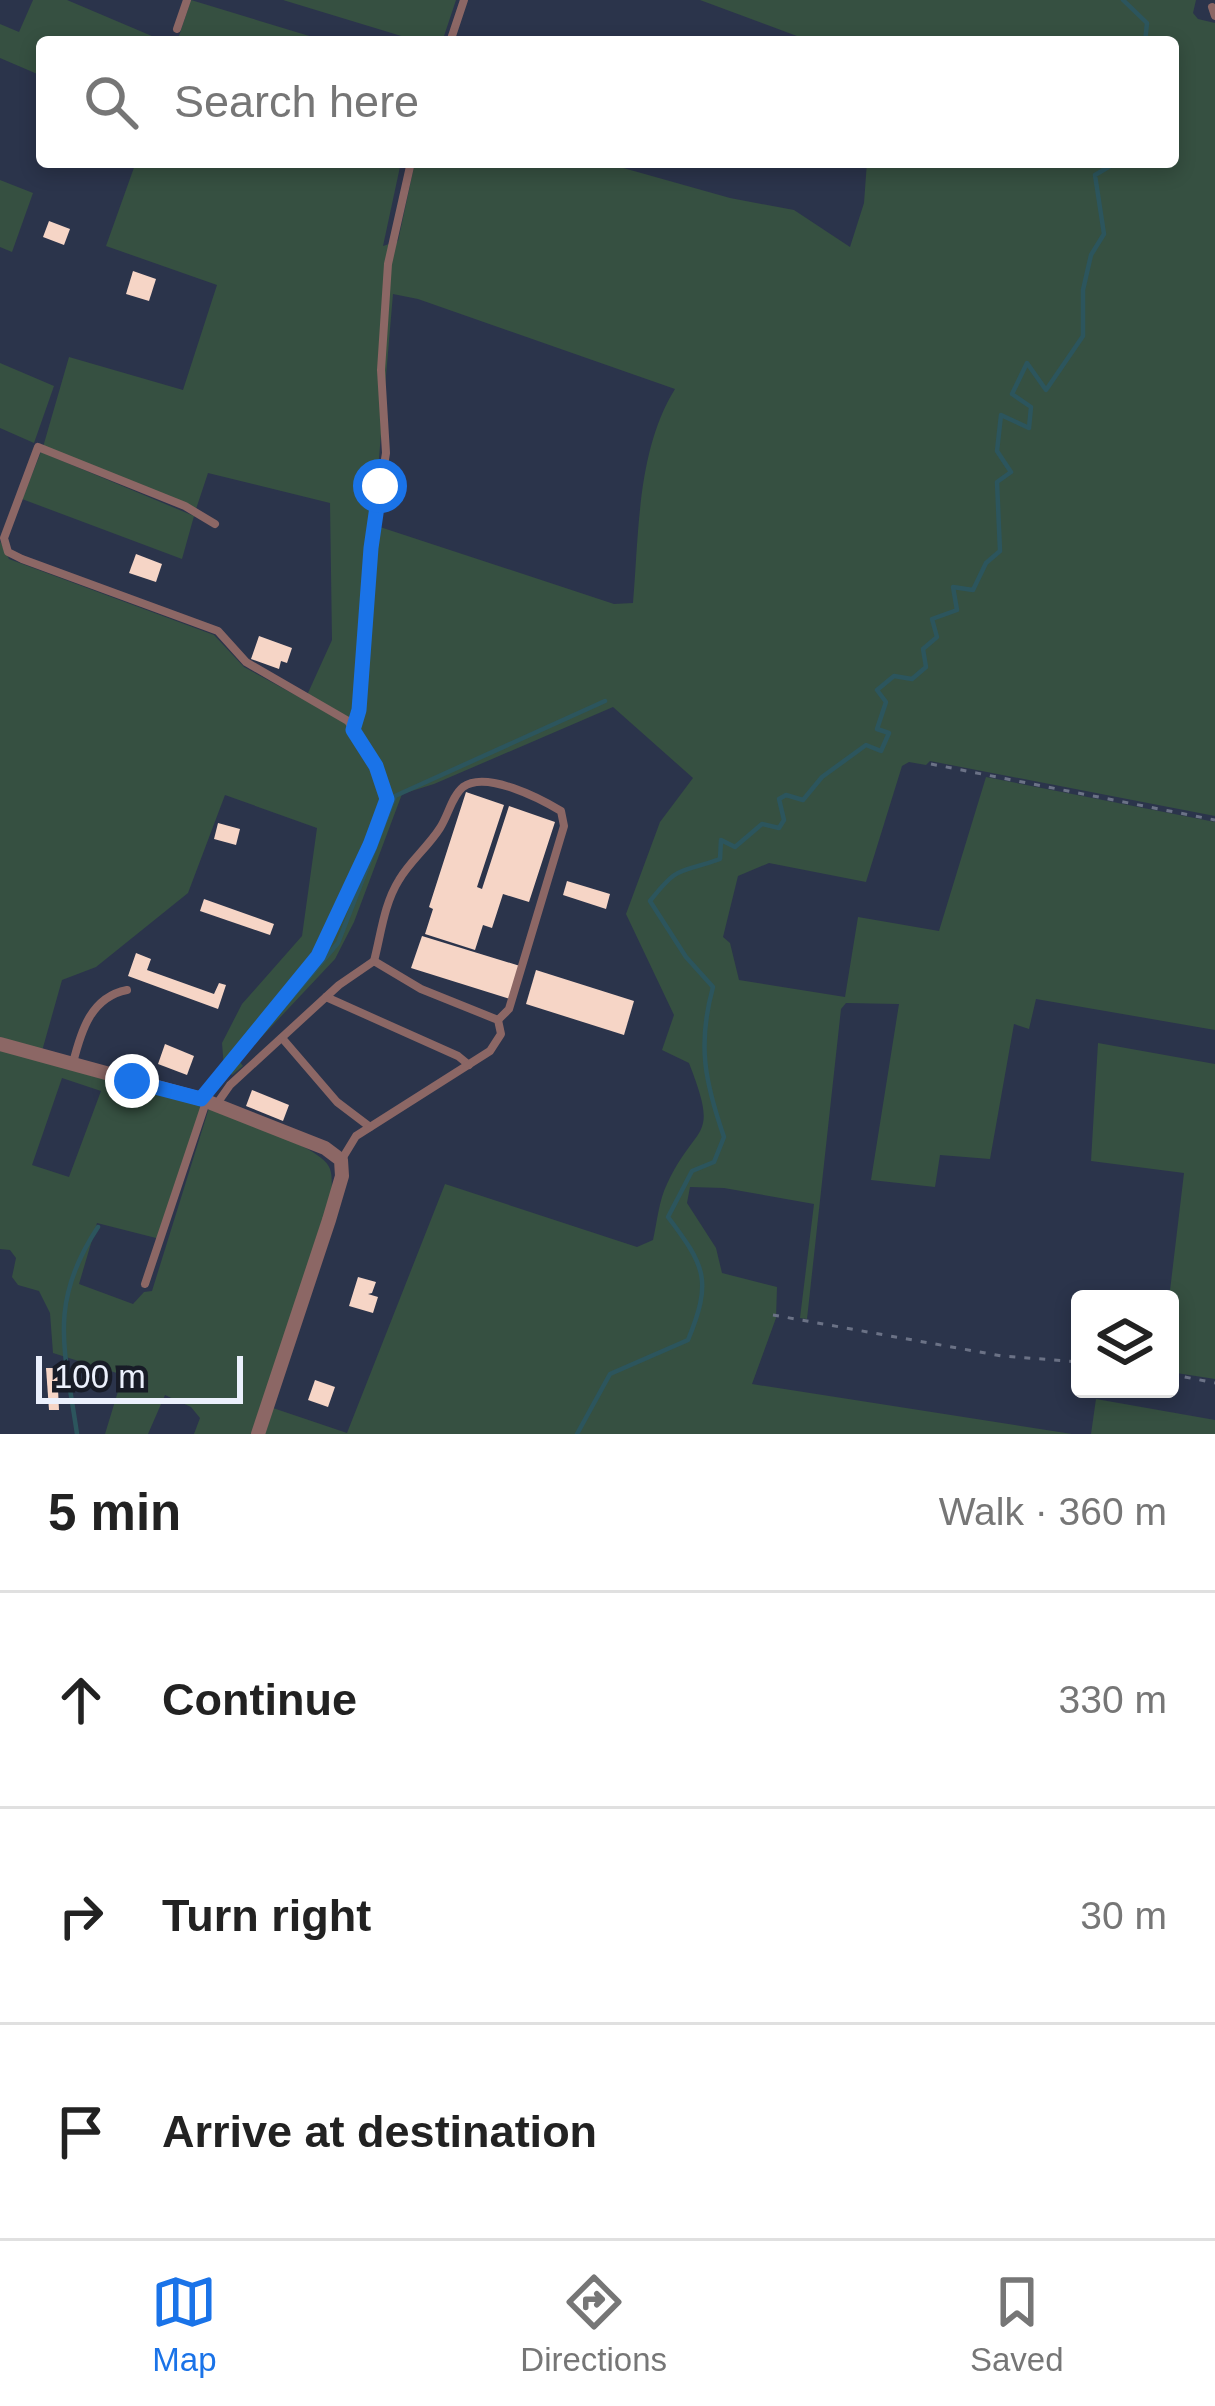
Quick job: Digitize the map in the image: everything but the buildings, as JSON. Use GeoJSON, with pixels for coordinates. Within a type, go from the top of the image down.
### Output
{"type":"FeatureCollection","features":[{"type":"Feature","properties":{"kind":"street"},"geometry":{"type":"LineString","coordinates":[[0,1044],[208,1102],[325,1148],[341,1160],[342,1176],[329,1220],[257,1434]]}},
{"type":"Feature","properties":{"kind":"lane"},"geometry":{"type":"LineString","coordinates":[[177,29],[187,0]]}},
{"type":"Feature","properties":{"kind":"lane"},"geometry":{"type":"LineString","coordinates":[[452,36],[464,0]]}},
{"type":"Feature","properties":{"kind":"lane"},"geometry":{"type":"LineString","coordinates":[[353,730],[361,692],[371,548],[386,453],[381,370],[388,264],[410,168]]}},
{"type":"Feature","properties":{"kind":"lane"},"geometry":{"type":"LineString","coordinates":[[146,1284],[208,1102],[318,956],[387,799],[376,766],[353,730],[330,708],[246,662],[218,631],[22,559],[8,552],[4,538],[38,447],[184,506],[215,524]]}},
{"type":"Feature","properties":{"kind":"lane"},"geometry":{"type":"LineString","coordinates":[[208,1102],[374,962],[388,903],[400,877],[425,850],[462,787],[476,782],[538,796],[561,811],[564,826],[509,1009],[498,1020]]}},
{"type":"Feature","properties":{"kind":"lane"},"geometry":{"type":"LineString","coordinates":[[374,962],[421,989],[498,1020]]}},
{"type":"Feature","properties":{"kind":"lane"},"geometry":{"type":"LineString","coordinates":[[72,1064],[90,1014],[110,994],[127,990]]}},
{"type":"Feature","properties":{"kind":"lane"},"geometry":{"type":"LineString","coordinates":[[326,998],[469,1064]]}},
{"type":"Feature","properties":{"kind":"lane"},"geometry":{"type":"LineString","coordinates":[[341,1160],[356,1136],[490,1051],[501,1034],[498,1020]]}},
{"type":"Feature","properties":{"kind":"lane"},"geometry":{"type":"LineString","coordinates":[[282,1038],[337,1102],[370,1127]]}},
{"type":"Feature","properties":{"kind":"path"},"geometry":{"type":"LineString","coordinates":[[931,764],[1215,820]]}},
{"type":"Feature","properties":{"kind":"path"},"geometry":{"type":"LineString","coordinates":[[773,1316],[1002,1356],[1071,1361]]}},
{"type":"Feature","properties":{"kind":"path"},"geometry":{"type":"LineString","coordinates":[[1179,1377],[1215,1383]]}},
{"type":"Feature","properties":{"kind":"green space"},"geometry":{"type":"Polygon","coordinates":[[[33,0],[67,0],[152,36],[36,36],[36,73],[0,58],[0,24],[19,32],[33,0]]]}},
{"type":"Feature","properties":{"kind":"green space"},"geometry":{"type":"Polygon","coordinates":[[[191,0],[309,36],[179,36],[191,0]]]}},
{"type":"Feature","properties":{"kind":"green space"},"geometry":{"type":"Polygon","coordinates":[[[283,0],[456,0],[444,36],[401,36],[283,0]]]}},
{"type":"Feature","properties":{"kind":"green space"},"geometry":{"type":"Polygon","coordinates":[[[700,0],[1196,0],[1193,13],[1215,23],[1215,816],[930,761],[926,765],[909,762],[902,766],[866,882],[769,863],[738,876],[723,937],[730,943],[739,980],[845,997],[858,917],[939,931],[986,777],[1215,822],[1215,1030],[1036,999],[1029,1029],[1014,1024],[990,1159],[940,1155],[935,1187],[871,1180],[899,1004],[846,1003],[841,1009],[807,1319],[800,1318],[814,1204],[724,1188],[690,1187],[687,1203],[716,1248],[722,1273],[777,1287],[776,1318],[752,1384],[1072,1434],[264,1434],[270,1407],[347,1433],[445,1184],[637,1247],[653,1240],[664,1190],[701,1130],[703,1107],[689,1063],[662,1050],[674,1015],[626,914],[660,822],[693,778],[613,707],[402,794],[354,922],[335,959],[239,1061],[243,1066],[232,1075],[224,1068],[222,1043],[242,1004],[302,936],[317,828],[225,795],[188,893],[96,967],[62,980],[42,1051],[0,1037],[0,541],[9,559],[214,635],[244,667],[308,702],[332,640],[330,503],[208,473],[196,509],[43,447],[69,357],[183,390],[217,285],[106,246],[134,168],[400,168],[383,246],[398,241],[414,168],[623,168],[730,198],[794,210],[850,247],[864,203],[867,168],[1179,168],[1179,36],[797,36],[700,0]],[[393,294],[376,493],[380,527],[614,604],[633,603],[647,465],[653,438],[675,389],[393,294]]]}},
{"type":"Feature","properties":{"kind":"green space"},"geometry":{"type":"Polygon","coordinates":[[[0,180],[33,193],[12,252],[0,247],[0,180]]]}},
{"type":"Feature","properties":{"kind":"green space"},"geometry":{"type":"Polygon","coordinates":[[[0,363],[54,386],[34,443],[0,428],[0,363]]]}},
{"type":"Feature","properties":{"kind":"green space"},"geometry":{"type":"Polygon","coordinates":[[[41,452],[194,516],[182,559],[22,499],[41,452]]]}},
{"type":"Feature","properties":{"kind":"green space"},"geometry":{"type":"Polygon","coordinates":[[[1098,1043],[1215,1064],[1215,1379],[1179,1373],[1179,1290],[1170,1290],[1184,1173],[1091,1161],[1098,1043]]]}},
{"type":"Feature","properties":{"kind":"green space"},"geometry":{"type":"Polygon","coordinates":[[[0,1050],[201,1106],[160,1239],[97,1223],[79,1284],[133,1304],[144,1292],[152,1291],[209,1108],[312,1151],[331,1172],[332,1199],[252,1434],[194,1434],[200,1418],[191,1407],[165,1395],[148,1434],[105,1434],[123,1375],[53,1353],[50,1313],[39,1291],[18,1285],[12,1277],[16,1258],[10,1250],[0,1249],[0,1050]],[[62,1078],[32,1165],[69,1177],[101,1091],[62,1078]]]}},
{"type":"Feature","properties":{"kind":"green space"},"geometry":{"type":"Polygon","coordinates":[[[1096,1399],[1215,1420],[1215,1434],[1091,1434],[1096,1399]]]}},
{"type":"Feature","properties":{"kind":"waterway"},"geometry":{"type":"LineString","coordinates":[[1123,0],[1147,23],[1146,36]]}},
{"type":"Feature","properties":{"kind":"waterway"},"geometry":{"type":"LineString","coordinates":[[577,1434],[610,1374],[688,1340],[700,1303],[701,1275],[691,1249],[668,1217],[692,1171],[714,1162],[724,1137],[705,1063],[705,1027],[713,987],[686,957],[650,901],[675,875],[720,859],[721,840],[735,847],[762,824],[779,828],[784,820],[779,799],[786,795],[803,800],[822,777],[866,745],[881,751],[889,733],[877,729],[886,702],[877,690],[894,676],[912,679],[926,667],[923,649],[937,637],[932,619],[957,610],[953,587],[973,590],[986,563],[1000,551],[997,482],[1011,472],[997,451],[1001,415],[1029,428],[1031,407],[1012,394],[1027,363],[1046,390],[1083,336],[1083,290],[1091,255],[1104,234],[1095,175],[1107,168]]}},
{"type":"Feature","properties":{"kind":"waterway"},"geometry":{"type":"LineString","coordinates":[[224,1077],[338,943],[395,796],[605,701]]}},
{"type":"Feature","properties":{"kind":"waterway"},"geometry":{"type":"LineString","coordinates":[[77,1434],[65,1352],[66,1304],[82,1255],[98,1227]]}},
{"type":"Feature","properties":{"kind":"route"},"geometry":{"type":"LineString","coordinates":[[132,1081],[201,1099],[318,956],[370,845],[387,799],[385,784],[353,730],[359,710],[380,486]]}}]}
